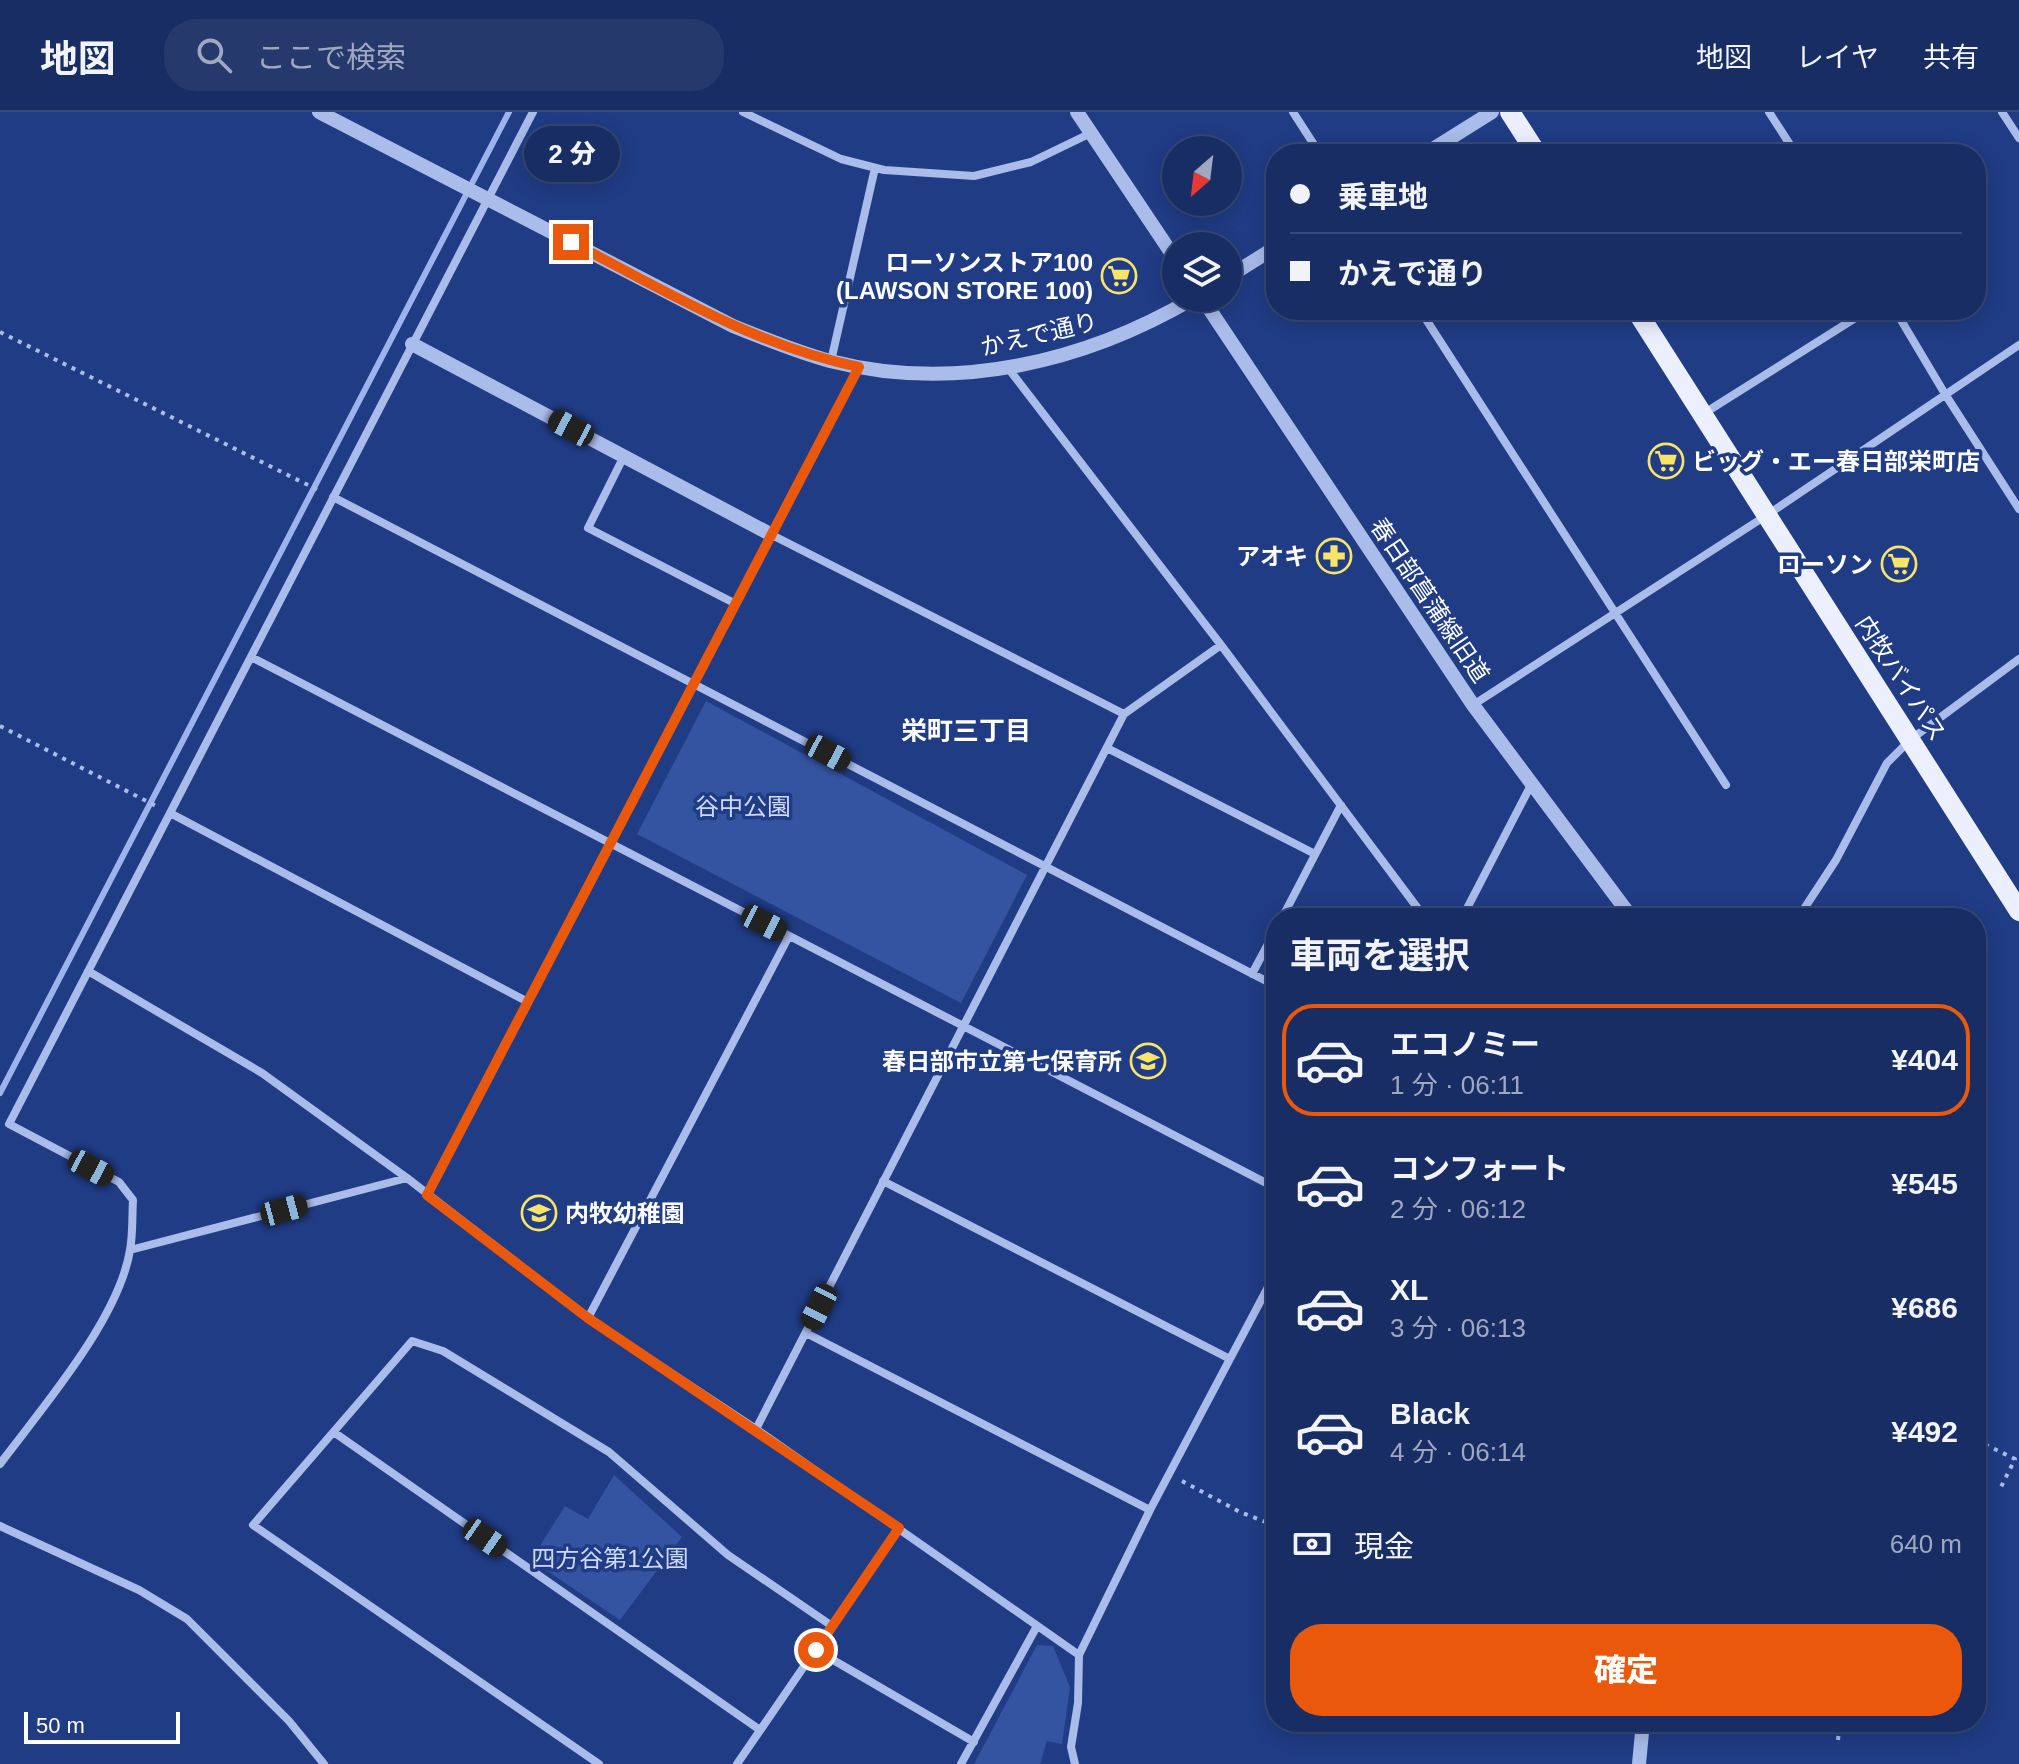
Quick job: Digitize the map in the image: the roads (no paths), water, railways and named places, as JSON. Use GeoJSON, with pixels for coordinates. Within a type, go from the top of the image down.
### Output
{"type":"FeatureCollection","features":[{"type":"Feature","properties":{"kind":"main road"},"geometry":{"type":"LineString","coordinates":[[1510,112],[1531,144]]}},
{"type":"Feature","properties":{"kind":"main road","name":"内牧バイパス"},"geometry":{"type":"LineString","coordinates":[[1642,320],[2019,911]]}},
{"type":"Feature","properties":{"kind":"street","name":"かえで通り"},"geometry":{"type":"LineString","coordinates":[[319,112],[733,326],[783,347],[831,361],[859,367],[928,373],[1008,368],[1078,352],[1120,337],[1167,312]]}},
{"type":"Feature","properties":{"kind":"street"},"geometry":{"type":"LineString","coordinates":[[0,1464],[79,1358],[118,1291],[130,1250],[133,1200],[119,1182],[9,1124],[533,112]]}},
{"type":"Feature","properties":{"kind":"street"},"geometry":{"type":"LineString","coordinates":[[743,112],[841,159],[875,168],[974,176],[1031,162],[1091,133]]}},
{"type":"Feature","properties":{"kind":"street"},"geometry":{"type":"LineString","coordinates":[[1077,112],[1162,239]]}},
{"type":"Feature","properties":{"kind":"street"},"geometry":{"type":"LineString","coordinates":[[1293,112],[1314,144]]}},
{"type":"Feature","properties":{"kind":"street"},"geometry":{"type":"LineString","coordinates":[[1441,144],[1492,112]]}},
{"type":"Feature","properties":{"kind":"street"},"geometry":{"type":"LineString","coordinates":[[1769,112],[1790,144]]}},
{"type":"Feature","properties":{"kind":"street"},"geometry":{"type":"LineString","coordinates":[[2002,112],[2019,138]]}},
{"type":"Feature","properties":{"kind":"street"},"geometry":{"type":"LineString","coordinates":[[831,361],[875,168]]}},
{"type":"Feature","properties":{"kind":"street"},"geometry":{"type":"LineString","coordinates":[[1242,268],[1266,253]]}},
{"type":"Feature","properties":{"kind":"street","name":"春日部菖蒲線旧道"},"geometry":{"type":"LineString","coordinates":[[1211,312],[1473,705],[1624,908]]}},
{"type":"Feature","properties":{"kind":"street"},"geometry":{"type":"LineString","coordinates":[[1426,320],[1726,785]]}},
{"type":"Feature","properties":{"kind":"street"},"geometry":{"type":"LineString","coordinates":[[1703,414],[1852,320]]}},
{"type":"Feature","properties":{"kind":"street"},"geometry":{"type":"LineString","coordinates":[[1901,320],[2019,509]]}},
{"type":"Feature","properties":{"kind":"street"},"geometry":{"type":"LineString","coordinates":[[412,344],[770,534],[1124,714]]}},
{"type":"Feature","properties":{"kind":"street"},"geometry":{"type":"LineString","coordinates":[[1473,705],[1767,515],[2019,345]]}},
{"type":"Feature","properties":{"kind":"street"},"geometry":{"type":"LineString","coordinates":[[427,1195],[859,367]]}},
{"type":"Feature","properties":{"kind":"street"},"geometry":{"type":"LineString","coordinates":[[1008,368],[1418,908]]}},
{"type":"Feature","properties":{"kind":"street"},"geometry":{"type":"LineString","coordinates":[[624,456],[588,528],[734,603]]}},
{"type":"Feature","properties":{"kind":"street"},"geometry":{"type":"LineString","coordinates":[[333,497],[1266,981]]}},
{"type":"Feature","properties":{"kind":"street"},"geometry":{"type":"LineString","coordinates":[[756,1429],[1124,714],[1221,645]]}},
{"type":"Feature","properties":{"kind":"street"},"geometry":{"type":"LineString","coordinates":[[251,657],[1266,1183]]}},
{"type":"Feature","properties":{"kind":"street"},"geometry":{"type":"LineString","coordinates":[[1805,908],[1836,860],[1887,763],[1910,740],[2019,659]]}},
{"type":"Feature","properties":{"kind":"street"},"geometry":{"type":"LineString","coordinates":[[1107,748],[1315,854]]}},
{"type":"Feature","properties":{"kind":"street"},"geometry":{"type":"LineString","coordinates":[[1467,908],[1531,785]]}},
{"type":"Feature","properties":{"kind":"street"},"geometry":{"type":"LineString","coordinates":[[1287,908],[1341,805]]}},
{"type":"Feature","properties":{"kind":"street"},"geometry":{"type":"LineString","coordinates":[[170,813],[528,1002]]}},
{"type":"Feature","properties":{"kind":"street"},"geometry":{"type":"LineString","coordinates":[[588,1318],[789,936]]}},
{"type":"Feature","properties":{"kind":"street"},"geometry":{"type":"LineString","coordinates":[[1252,974],[1266,948]]}},
{"type":"Feature","properties":{"kind":"street"},"geometry":{"type":"LineString","coordinates":[[88,971],[262,1073],[407,1178],[588,1318],[756,1429],[1079,1655]]}},
{"type":"Feature","properties":{"kind":"street"},"geometry":{"type":"LineString","coordinates":[[130,1250],[407,1178]]}},
{"type":"Feature","properties":{"kind":"street"},"geometry":{"type":"LineString","coordinates":[[883,1181],[1230,1359]]}},
{"type":"Feature","properties":{"kind":"street"},"geometry":{"type":"LineString","coordinates":[[1075,1764],[1071,1747],[1078,1703],[1079,1655],[1150,1510],[1266,1291]]}},
{"type":"Feature","properties":{"kind":"street"},"geometry":{"type":"LineString","coordinates":[[806,1333],[1150,1510]]}},
{"type":"Feature","properties":{"kind":"street"},"geometry":{"type":"LineString","coordinates":[[599,1764],[253,1525],[412,1341],[443,1351],[609,1452],[728,1555],[832,1626]]}},
{"type":"Feature","properties":{"kind":"street"},"geometry":{"type":"LineString","coordinates":[[335,1433],[760,1730]]}},
{"type":"Feature","properties":{"kind":"street"},"geometry":{"type":"LineString","coordinates":[[0,1526],[139,1590],[187,1619],[289,1721],[324,1764]]}},
{"type":"Feature","properties":{"kind":"street"},"geometry":{"type":"LineString","coordinates":[[737,1764],[899,1528]]}},
{"type":"Feature","properties":{"kind":"street"},"geometry":{"type":"LineString","coordinates":[[961,1764],[1037,1626]]}},
{"type":"Feature","properties":{"kind":"street"},"geometry":{"type":"LineString","coordinates":[[816,1650],[974,1742]]}},
{"type":"Feature","properties":{"kind":"street"},"geometry":{"type":"LineString","coordinates":[[1639,1764],[1642,1732]]}},
{"type":"Feature","properties":{"kind":"waterway"},"geometry":{"type":"LineString","coordinates":[[0,1093],[509,112]]}},
{"type":"Feature","properties":{"kind":"place","name":"ローソンストア100 (LAWSON STORE 100)"},"geometry":{"type":"Point","coordinates":[1119,276]}},
{"type":"Feature","properties":{"kind":"place","name":"ビッグ・エー春日部栄町店"},"geometry":{"type":"Point","coordinates":[1666,461]}},
{"type":"Feature","properties":{"kind":"place","name":"アオキ"},"geometry":{"type":"Point","coordinates":[1334,556]}},
{"type":"Feature","properties":{"kind":"place","name":"ローソン"},"geometry":{"type":"Point","coordinates":[1899,564]}},
{"type":"Feature","properties":{"kind":"place","name":"春日部市立第七保育所"},"geometry":{"type":"Point","coordinates":[1148,1061]}},
{"type":"Feature","properties":{"kind":"place","name":"内牧幼稚園"},"geometry":{"type":"Point","coordinates":[539,1213]}},
{"type":"Feature","properties":{"kind":"district","name":"栄町三丁目"},"geometry":{"type":"Point","coordinates":[966,731]}},
{"type":"Feature","properties":{"kind":"park label","name":"谷中公園"},"geometry":{"type":"Point","coordinates":[743,806]}},
{"type":"Feature","properties":{"kind":"park label","name":"四方谷第1公園"},"geometry":{"type":"Point","coordinates":[610,1558]}}]}
